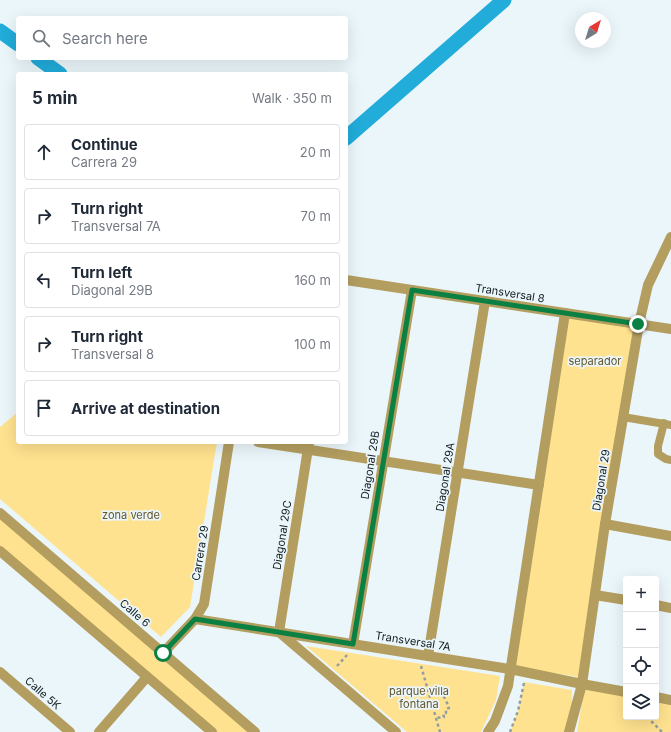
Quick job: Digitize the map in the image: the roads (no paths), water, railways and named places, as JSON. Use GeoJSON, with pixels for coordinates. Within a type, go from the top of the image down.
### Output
{"type":"FeatureCollection","features":[{"type":"Feature","properties":{"kind":"street","name":"Diagonal 29"},"geometry":{"type":"LineString","coordinates":[[569,732],[582,684],[638,324],[648,285],[671,237]]}},
{"type":"Feature","properties":{"kind":"street","name":"Transversal 8"},"geometry":{"type":"LineString","coordinates":[[348,280],[671,329]]}},
{"type":"Feature","properties":{"kind":"street","name":"Diagonal 29B"},"geometry":{"type":"LineString","coordinates":[[351,648],[412,290]]}},
{"type":"Feature","properties":{"kind":"street","name":"Diagonal 29A"},"geometry":{"type":"LineString","coordinates":[[428,660],[485,301]]}},
{"type":"Feature","properties":{"kind":"street"},"geometry":{"type":"LineString","coordinates":[[488,732],[495,721],[508,686],[565,313]]}},
{"type":"Feature","properties":{"kind":"street","name":"Carrera 29"},"geometry":{"type":"LineString","coordinates":[[163,653],[195,619],[204,604],[229,444]]}},
{"type":"Feature","properties":{"kind":"street"},"geometry":{"type":"LineString","coordinates":[[283,444],[308,446],[383,461],[539,485]]}},
{"type":"Feature","properties":{"kind":"street","name":"Diagonal 29C"},"geometry":{"type":"LineString","coordinates":[[279,632],[308,446]]}},
{"type":"Feature","properties":{"kind":"street","name":"Calle 6"},"geometry":{"type":"LineString","coordinates":[[0,513],[255,732]]}},
{"type":"Feature","properties":{"kind":"street"},"geometry":{"type":"LineString","coordinates":[[606,524],[671,536]]}},
{"type":"Feature","properties":{"kind":"street"},"geometry":{"type":"LineString","coordinates":[[0,550],[212,732]]}},
{"type":"Feature","properties":{"kind":"street"},"geometry":{"type":"LineString","coordinates":[[595,595],[623,600]]}},
{"type":"Feature","properties":{"kind":"street"},"geometry":{"type":"LineString","coordinates":[[659,606],[671,608]]}},
{"type":"Feature","properties":{"kind":"street","name":"Transversal 7A"},"geometry":{"type":"LineString","coordinates":[[195,619],[279,632],[351,648],[428,660],[510,669],[623,691]]}},
{"type":"Feature","properties":{"kind":"street"},"geometry":{"type":"LineString","coordinates":[[279,632],[396,732]]}},
{"type":"Feature","properties":{"kind":"street","name":"Calle 5K"},"geometry":{"type":"LineString","coordinates":[[0,672],[70,732]]}},
{"type":"Feature","properties":{"kind":"street"},"geometry":{"type":"LineString","coordinates":[[99,732],[147,677]]}},
{"type":"Feature","properties":{"kind":"street"},"geometry":{"type":"LineString","coordinates":[[659,698],[671,700]]}},
{"type":"Feature","properties":{"kind":"lane"},"geometry":{"type":"LineString","coordinates":[[623,417],[667,424],[658,446],[658,454],[671,460]]}},
{"type":"Feature","properties":{"kind":"waterway"},"geometry":{"type":"LineString","coordinates":[[348,136],[504,0]]}},
{"type":"Feature","properties":{"kind":"waterway"},"geometry":{"type":"LineString","coordinates":[[0,31],[16,43]]}},
{"type":"Feature","properties":{"kind":"waterway"},"geometry":{"type":"LineString","coordinates":[[41,60],[57,72]]}},
{"type":"Feature","properties":{"kind":"park label","name":"separador"},"geometry":{"type":"Point","coordinates":[595,361]}},
{"type":"Feature","properties":{"kind":"park label","name":"zona verde"},"geometry":{"type":"Point","coordinates":[131,515]}},
{"type":"Feature","properties":{"kind":"park label","name":"parque villa fontana"},"geometry":{"type":"Point","coordinates":[419,697]}}]}
